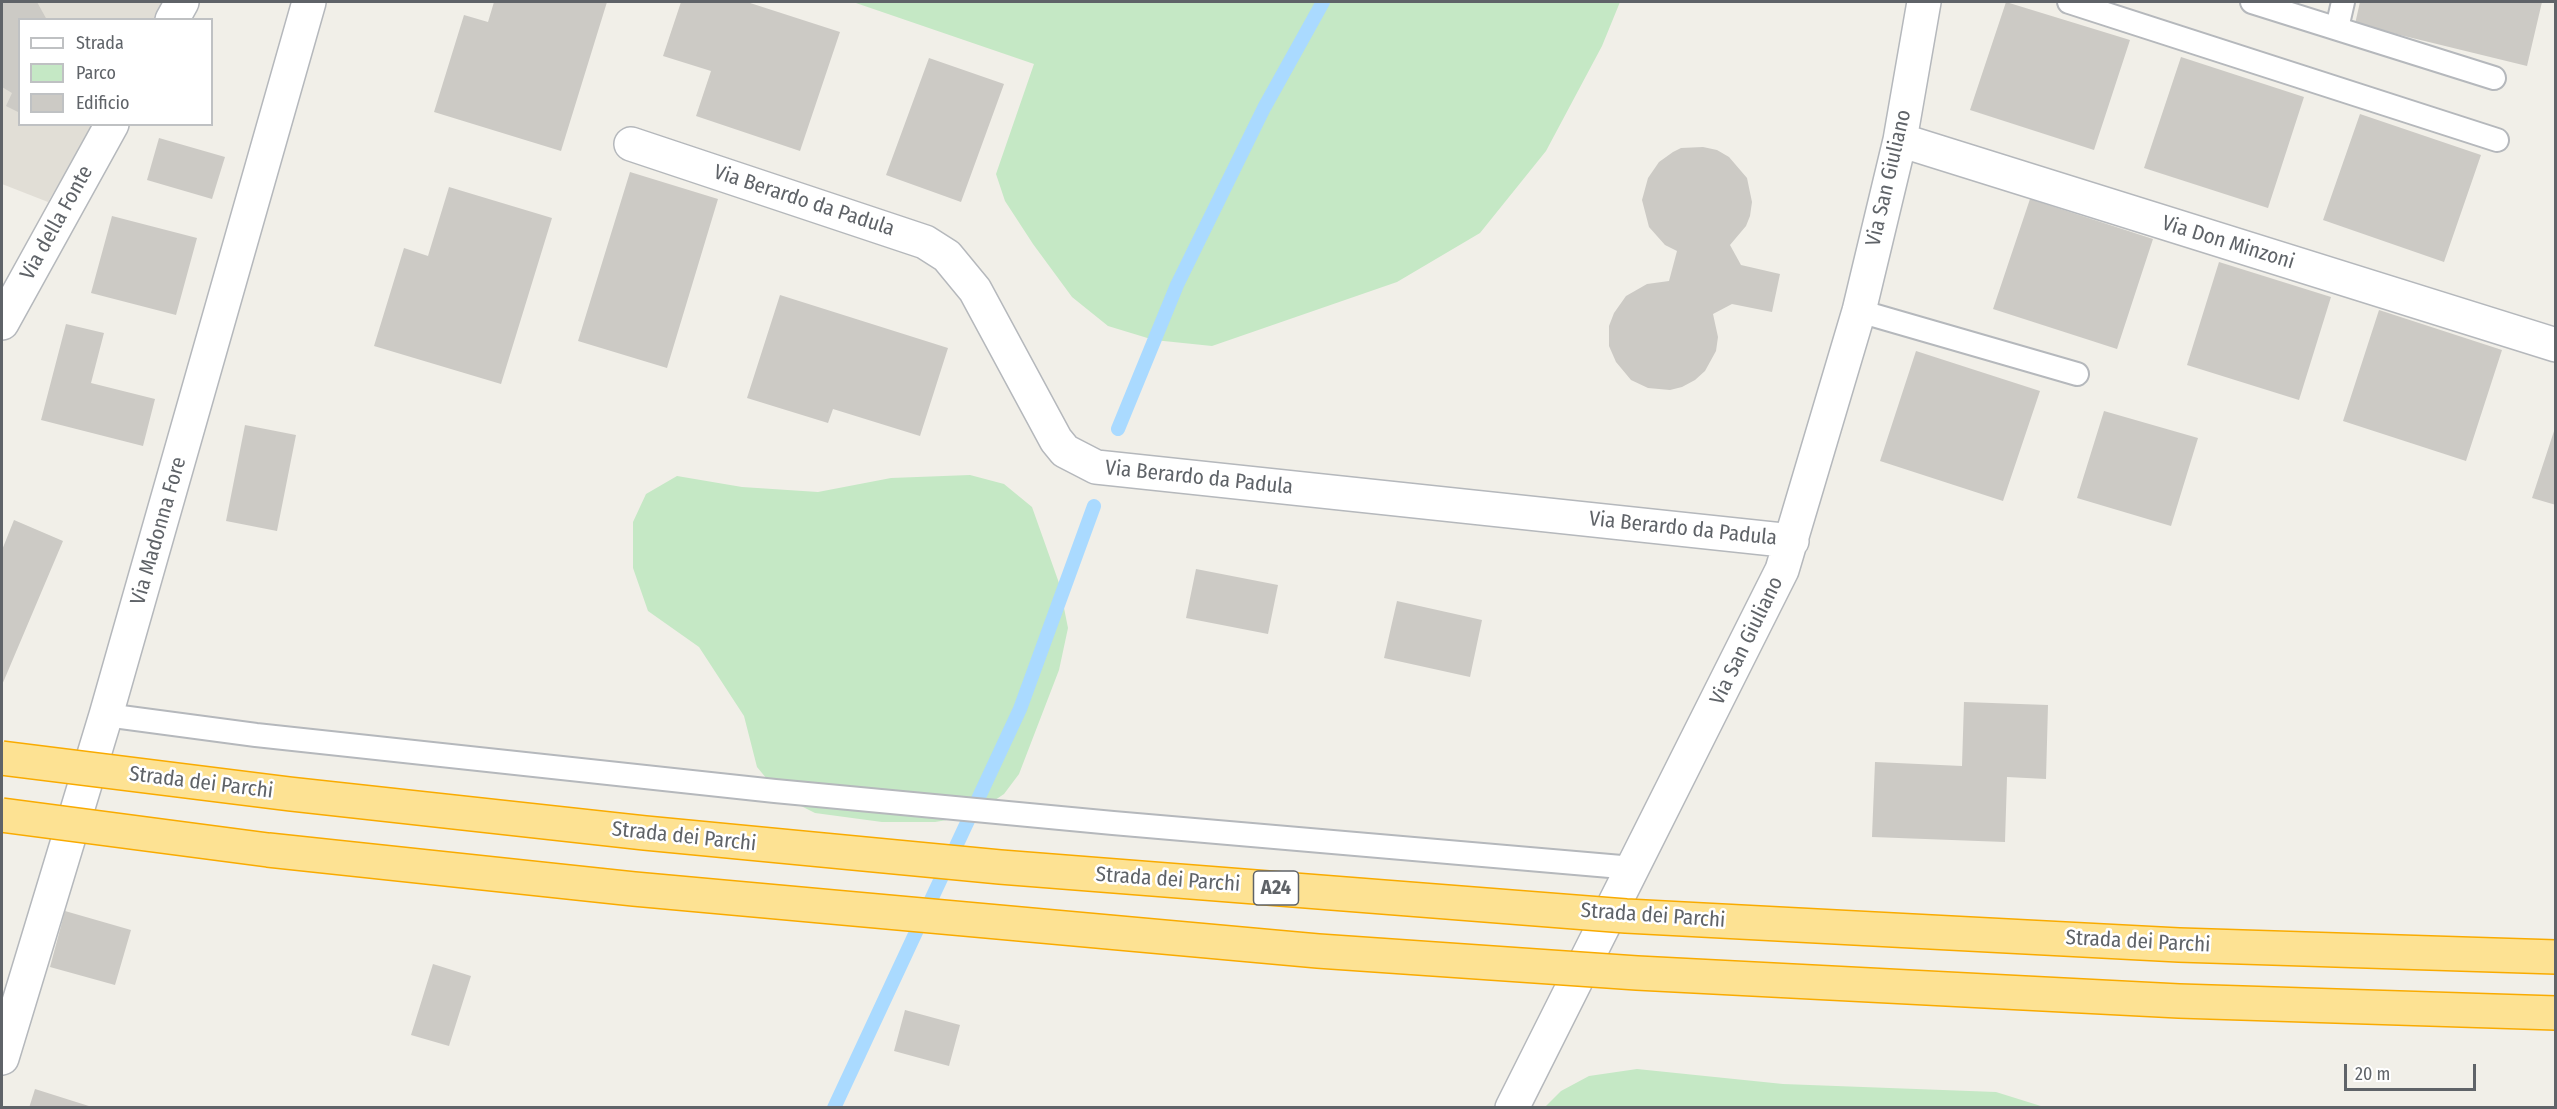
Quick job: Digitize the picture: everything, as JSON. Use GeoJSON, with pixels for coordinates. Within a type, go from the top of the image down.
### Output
{"type":"FeatureCollection","features":[{"type":"Feature","properties":{"kind":"highway","name":"Strada dei Parchi"},"geometry":{"type":"LineString","coordinates":[[2,758],[290,794],[645,833],[1071,872],[1626,916],[2179,945],[2556,957]]}},
{"type":"Feature","properties":{"kind":"highway"},"geometry":{"type":"LineString","coordinates":[[2,815],[268,850],[622,888],[1307,950],[1637,973],[2144,999],[2556,1013]]}},
{"type":"Feature","properties":{"kind":"street"},"geometry":{"type":"LineString","coordinates":[[173,18],[182,2]]}},
{"type":"Feature","properties":{"kind":"street","name":"Via Madonna Fore"},"geometry":{"type":"LineString","coordinates":[[2,1058],[106,715],[309,2]]}},
{"type":"Feature","properties":{"kind":"street","name":"Via San Giuliano"},"geometry":{"type":"LineString","coordinates":[[1512,1107],[1770,598],[1792,541],[1858,310],[1900,140],[1924,2]]}},
{"type":"Feature","properties":{"kind":"street","name":"Via della Fonte"},"geometry":{"type":"LineString","coordinates":[[2,323],[111,126]]}},
{"type":"Feature","properties":{"kind":"street","name":"Via Don Minzoni"},"geometry":{"type":"LineString","coordinates":[[1900,140],[2556,345]]}},
{"type":"Feature","properties":{"kind":"street","name":"Via Berardo da Padula"},"geometry":{"type":"LineString","coordinates":[[631,144],[925,242],[947,256],[975,290],[1056,440],[1065,451],[1096,467],[1792,541]]}},
{"type":"Feature","properties":{"kind":"lane"},"geometry":{"type":"LineString","coordinates":[[2068,2],[2497,140]]}},
{"type":"Feature","properties":{"kind":"lane"},"geometry":{"type":"LineString","coordinates":[[2252,2],[2494,78]]}},
{"type":"Feature","properties":{"kind":"lane"},"geometry":{"type":"LineString","coordinates":[[2337,28],[2343,2]]}},
{"type":"Feature","properties":{"kind":"lane"},"geometry":{"type":"LineString","coordinates":[[1858,310],[2077,374]]}},
{"type":"Feature","properties":{"kind":"lane"},"geometry":{"type":"LineString","coordinates":[[106,715],[291,739],[775,791],[1113,824],[1633,868]]}},
{"type":"Feature","properties":{"kind":"shaded area"},"geometry":{"type":"Polygon","coordinates":[[[2,2],[168,2],[158,18],[18,18],[18,126],[93,126],[48,202],[2,184],[2,2]]]}},
{"type":"Feature","properties":{"kind":"green space"},"geometry":{"type":"Polygon","coordinates":[[[853,2],[1620,2],[1602,46],[1546,151],[1480,233],[1397,282],[1212,346],[1154,340],[1108,326],[1072,297],[1005,201],[996,174],[1034,64],[853,2]]]}},
{"type":"Feature","properties":{"kind":"green space"},"geometry":{"type":"Polygon","coordinates":[[[970,475],[1004,484],[1032,507],[1059,583],[1068,628],[1059,670],[1019,774],[1004,794],[983,808],[959,818],[935,822],[882,822],[815,813],[781,796],[757,767],[744,716],[699,647],[648,611],[633,568],[633,522],[646,494],[677,476],[742,487],[818,492],[891,478],[970,475]]]}},
{"type":"Feature","properties":{"kind":"green space"},"geometry":{"type":"Polygon","coordinates":[[[1637,1069],[1783,1084],[1996,1092],[2044,1107],[1545,1107],[1561,1091],[1589,1076],[1637,1069]]]}},
{"type":"Feature","properties":{"kind":"building"},"geometry":{"type":"Polygon","coordinates":[[[2,2],[37,2],[46,18],[18,18],[18,112],[6,106],[12,93],[2,87],[2,2]]]}},
{"type":"Feature","properties":{"kind":"building"},"geometry":{"type":"Polygon","coordinates":[[[494,2],[607,2],[561,151],[434,112],[464,15],[488,22],[494,2]]]}},
{"type":"Feature","properties":{"kind":"building"},"geometry":{"type":"Polygon","coordinates":[[[681,2],[747,2],[840,32],[800,151],[696,116],[711,71],[663,56],[681,2]]]}},
{"type":"Feature","properties":{"kind":"building"},"geometry":{"type":"Polygon","coordinates":[[[2006,2],[2130,40],[2094,150],[1970,110],[2006,2]]]}},
{"type":"Feature","properties":{"kind":"building"},"geometry":{"type":"Polygon","coordinates":[[[2360,2],[2542,2],[2527,66],[2355,24],[2360,2]]]}},
{"type":"Feature","properties":{"kind":"building"},"geometry":{"type":"Polygon","coordinates":[[[2181,57],[2304,97],[2268,208],[2144,168],[2181,57]]]}},
{"type":"Feature","properties":{"kind":"building"},"geometry":{"type":"Polygon","coordinates":[[[929,58],[1004,84],[961,202],[886,175],[929,58]]]}},
{"type":"Feature","properties":{"kind":"building"},"geometry":{"type":"Polygon","coordinates":[[[2360,114],[2481,155],[2444,262],[2323,220],[2360,114]]]}},
{"type":"Feature","properties":{"kind":"building"},"geometry":{"type":"Polygon","coordinates":[[[159,138],[225,157],[212,199],[147,180],[159,138]]]}},
{"type":"Feature","properties":{"kind":"building"},"geometry":{"type":"Polygon","coordinates":[[[1703,147],[1717,150],[1729,157],[1747,178],[1752,202],[1750,216],[1746,226],[1730,245],[1741,265],[1780,274],[1772,312],[1732,304],[1713,314],[1718,337],[1716,351],[1705,371],[1682,387],[1670,390],[1648,388],[1631,380],[1616,362],[1609,346],[1609,326],[1614,313],[1626,296],[1647,284],[1669,281],[1677,251],[1665,245],[1649,227],[1642,200],[1648,178],[1659,162],[1673,152],[1681,148],[1703,147]]]}},
{"type":"Feature","properties":{"kind":"building"},"geometry":{"type":"Polygon","coordinates":[[[630,172],[718,199],[667,368],[578,341],[630,172]]]}},
{"type":"Feature","properties":{"kind":"building"},"geometry":{"type":"Polygon","coordinates":[[[449,187],[552,218],[501,384],[374,346],[404,248],[428,256],[449,187]]]}},
{"type":"Feature","properties":{"kind":"building"},"geometry":{"type":"Polygon","coordinates":[[[2030,199],[2153,239],[2117,349],[1993,309],[2030,199]]]}},
{"type":"Feature","properties":{"kind":"building"},"geometry":{"type":"Polygon","coordinates":[[[112,216],[197,238],[176,315],[91,293],[112,216]]]}},
{"type":"Feature","properties":{"kind":"building"},"geometry":{"type":"Polygon","coordinates":[[[2219,262],[2331,297],[2299,400],[2187,365],[2219,262]]]}},
{"type":"Feature","properties":{"kind":"building"},"geometry":{"type":"Polygon","coordinates":[[[780,295],[948,348],[920,436],[833,409],[828,423],[747,398],[780,295]]]}},
{"type":"Feature","properties":{"kind":"building"},"geometry":{"type":"Polygon","coordinates":[[[2379,310],[2502,350],[2466,461],[2343,421],[2379,310]]]}},
{"type":"Feature","properties":{"kind":"building"},"geometry":{"type":"Polygon","coordinates":[[[66,324],[104,333],[91,383],[155,399],[143,446],[41,420],[66,324]]]}},
{"type":"Feature","properties":{"kind":"building"},"geometry":{"type":"Polygon","coordinates":[[[1916,351],[2040,391],[2003,501],[1880,461],[1916,351]]]}},
{"type":"Feature","properties":{"kind":"building"},"geometry":{"type":"Polygon","coordinates":[[[2104,411],[2198,438],[2171,526],[2077,498],[2104,411]]]}},
{"type":"Feature","properties":{"kind":"building"},"geometry":{"type":"Polygon","coordinates":[[[245,425],[296,435],[277,531],[226,521],[245,425]]]}},
{"type":"Feature","properties":{"kind":"building"},"geometry":{"type":"Polygon","coordinates":[[[2556,428],[2556,505],[2532,498],[2556,428]]]}},
{"type":"Feature","properties":{"kind":"building"},"geometry":{"type":"Polygon","coordinates":[[[14,520],[63,541],[2,685],[2,550],[14,520]]]}},
{"type":"Feature","properties":{"kind":"building"},"geometry":{"type":"Polygon","coordinates":[[[1196,569],[1278,585],[1268,634],[1186,618],[1196,569]]]}},
{"type":"Feature","properties":{"kind":"building"},"geometry":{"type":"Polygon","coordinates":[[[1397,601],[1482,620],[1470,677],[1384,658],[1397,601]]]}},
{"type":"Feature","properties":{"kind":"building"},"geometry":{"type":"Polygon","coordinates":[[[1964,702],[2048,705],[2046,779],[2007,777],[2005,842],[1872,837],[1875,762],[1962,766],[1964,702]]]}},
{"type":"Feature","properties":{"kind":"building"},"geometry":{"type":"Polygon","coordinates":[[[65,911],[131,930],[115,985],[50,967],[65,911]]]}},
{"type":"Feature","properties":{"kind":"building"},"geometry":{"type":"Polygon","coordinates":[[[433,964],[471,976],[449,1046],[411,1035],[433,964]]]}},
{"type":"Feature","properties":{"kind":"building"},"geometry":{"type":"Polygon","coordinates":[[[905,1010],[960,1025],[949,1066],[894,1051],[905,1010]]]}},
{"type":"Feature","properties":{"kind":"building"},"geometry":{"type":"Polygon","coordinates":[[[35,1089],[92,1107],[29,1108],[35,1089]]]}},
{"type":"Feature","properties":{"kind":"waterway"},"geometry":{"type":"LineString","coordinates":[[1118,429],[1177,285],[1264,108],[1323,2]]}},
{"type":"Feature","properties":{"kind":"waterway"},"geometry":{"type":"LineString","coordinates":[[834,1108],[1020,709],[1094,506]]}}]}
